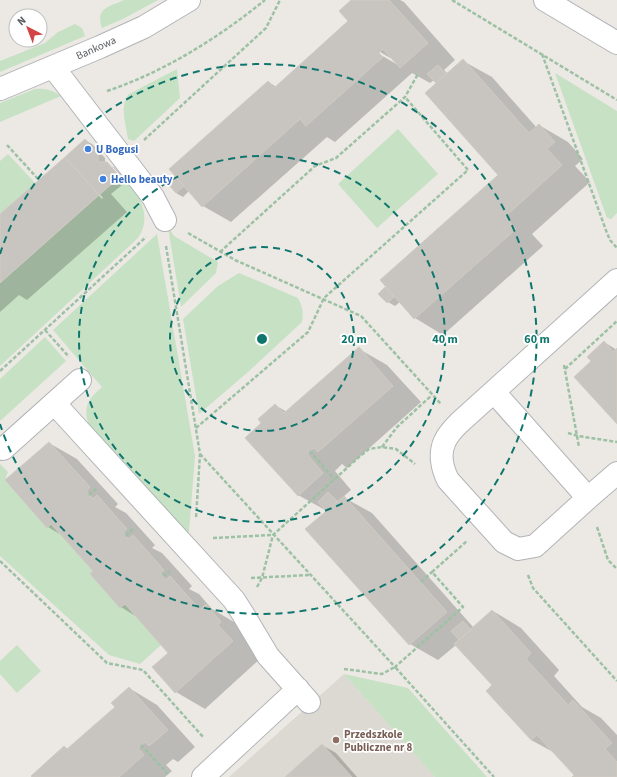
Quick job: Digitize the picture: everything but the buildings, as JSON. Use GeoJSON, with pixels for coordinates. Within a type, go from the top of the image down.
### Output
{"type":"FeatureCollection","features":[{"type":"Feature","properties":{"kind":"street","name":"Bankowa"},"geometry":{"type":"LineString","coordinates":[[0,89],[144,27],[189,0]]}},
{"type":"Feature","properties":{"kind":"street"},"geometry":{"type":"LineString","coordinates":[[545,0],[617,43]]}},
{"type":"Feature","properties":{"kind":"street"},"geometry":{"type":"LineString","coordinates":[[53,67],[153,197],[165,220]]}},
{"type":"Feature","properties":{"kind":"street"},"geometry":{"type":"LineString","coordinates":[[617,280],[459,423],[445,441],[441,458],[442,470],[448,480],[504,542],[518,548],[535,546],[617,473]]}},
{"type":"Feature","properties":{"kind":"street"},"geometry":{"type":"LineString","coordinates":[[3,449],[80,380]]}},
{"type":"Feature","properties":{"kind":"street"},"geometry":{"type":"LineString","coordinates":[[494,392],[588,498]]}},
{"type":"Feature","properties":{"kind":"street"},"geometry":{"type":"LineString","coordinates":[[54,403],[192,546],[216,581],[234,600],[268,656],[303,696],[204,777]]}},
{"type":"Feature","properties":{"kind":"path"},"geometry":{"type":"LineString","coordinates":[[78,101],[140,79],[173,62],[239,20],[265,0]]}},
{"type":"Feature","properties":{"kind":"path"},"geometry":{"type":"LineString","coordinates":[[124,158],[266,28],[280,0]]}},
{"type":"Feature","properties":{"kind":"path"},"geometry":{"type":"LineString","coordinates":[[452,0],[617,100]]}},
{"type":"Feature","properties":{"kind":"path"},"geometry":{"type":"LineString","coordinates":[[542,54],[607,233],[610,240],[617,248]]}},
{"type":"Feature","properties":{"kind":"path"},"geometry":{"type":"LineString","coordinates":[[220,252],[315,166],[336,158],[405,97],[418,74]]}},
{"type":"Feature","properties":{"kind":"path"},"geometry":{"type":"LineString","coordinates":[[196,428],[308,332],[324,298],[468,170],[405,97]]}},
{"type":"Feature","properties":{"kind":"path"},"geometry":{"type":"LineString","coordinates":[[7,145],[38,180]]}},
{"type":"Feature","properties":{"kind":"path"},"geometry":{"type":"LineString","coordinates":[[165,220],[235,260],[324,298],[361,316],[459,423]]}},
{"type":"Feature","properties":{"kind":"path"},"geometry":{"type":"LineString","coordinates":[[0,371],[165,220]]}},
{"type":"Feature","properties":{"kind":"path"},"geometry":{"type":"LineString","coordinates":[[165,220],[164,233],[200,454],[192,546],[273,535]]}},
{"type":"Feature","properties":{"kind":"path"},"geometry":{"type":"LineString","coordinates":[[564,369],[617,321]]}},
{"type":"Feature","properties":{"kind":"path"},"geometry":{"type":"LineString","coordinates":[[557,334],[580,452]]}},
{"type":"Feature","properties":{"kind":"path"},"geometry":{"type":"LineString","coordinates":[[382,447],[397,427],[432,395]]}},
{"type":"Feature","properties":{"kind":"path"},"geometry":{"type":"LineString","coordinates":[[243,614],[262,578],[273,535],[369,449],[382,447],[396,449],[410,459],[420,470],[442,470]]}},
{"type":"Feature","properties":{"kind":"path"},"geometry":{"type":"LineString","coordinates":[[310,451],[334,479]]}},
{"type":"Feature","properties":{"kind":"path"},"geometry":{"type":"LineString","coordinates":[[200,454],[395,666],[494,777]]}},
{"type":"Feature","properties":{"kind":"path"},"geometry":{"type":"LineString","coordinates":[[588,498],[608,560],[617,569]]}},
{"type":"Feature","properties":{"kind":"path"},"geometry":{"type":"LineString","coordinates":[[421,582],[487,524]]}},
{"type":"Feature","properties":{"kind":"path"},"geometry":{"type":"LineString","coordinates":[[518,548],[533,588],[617,681]]}},
{"type":"Feature","properties":{"kind":"path"},"geometry":{"type":"LineString","coordinates":[[0,561],[107,663],[143,670],[205,740]]}},
{"type":"Feature","properties":{"kind":"path"},"geometry":{"type":"LineString","coordinates":[[344,669],[382,674],[395,666],[463,608],[432,572]]}},
{"type":"Feature","properties":{"kind":"path"},"geometry":{"type":"LineString","coordinates":[[216,581],[310,575]]}},
{"type":"Feature","properties":{"kind":"path"},"geometry":{"type":"LineString","coordinates":[[141,745],[168,774]]}},
{"type":"Feature","properties":{"kind":"shaded area","name":"Przedszkole Publiczne nr 8"},"geometry":{"type":"Polygon","coordinates":[[[344,674],[435,777],[229,777],[344,674]]]}},
{"type":"Feature","properties":{"kind":"green space"},"geometry":{"type":"Polygon","coordinates":[[[124,0],[158,0],[123,19],[102,28],[100,16],[102,12],[124,0]]]}},
{"type":"Feature","properties":{"kind":"green space"},"geometry":{"type":"Polygon","coordinates":[[[75,24],[82,28],[85,36],[0,72],[0,61],[32,48],[48,48],[48,40],[58,32],[75,24]]]}},
{"type":"Feature","properties":{"kind":"green space"},"geometry":{"type":"Polygon","coordinates":[[[177,69],[180,98],[134,141],[128,139],[124,104],[129,94],[177,69]]]}},
{"type":"Feature","properties":{"kind":"green space"},"geometry":{"type":"Polygon","coordinates":[[[555,73],[617,111],[617,213],[611,219],[607,218],[555,73]]]}},
{"type":"Feature","properties":{"kind":"green space"},"geometry":{"type":"Polygon","coordinates":[[[35,89],[49,90],[61,96],[0,122],[0,103],[35,89]]]}},
{"type":"Feature","properties":{"kind":"green space"},"geometry":{"type":"Polygon","coordinates":[[[398,129],[438,174],[377,228],[338,184],[398,129]]]}},
{"type":"Feature","properties":{"kind":"green space"},"geometry":{"type":"Polygon","coordinates":[[[8,154],[35,183],[0,214],[0,161],[8,154]]]}},
{"type":"Feature","properties":{"kind":"green space"},"geometry":{"type":"Polygon","coordinates":[[[124,173],[142,204],[144,213],[143,229],[138,238],[0,366],[0,283],[124,173]]]}},
{"type":"Feature","properties":{"kind":"green space"},"geometry":{"type":"Polygon","coordinates":[[[168,227],[174,236],[218,262],[216,273],[181,307],[168,227]]]}},
{"type":"Feature","properties":{"kind":"green space"},"geometry":{"type":"Polygon","coordinates":[[[157,234],[195,456],[189,532],[186,535],[90,428],[86,415],[87,405],[102,387],[53,330],[157,234]]]}},
{"type":"Feature","properties":{"kind":"green space"},"geometry":{"type":"Polygon","coordinates":[[[239,273],[298,298],[303,315],[302,322],[248,372],[199,414],[183,319],[218,286],[239,273]]]}},
{"type":"Feature","properties":{"kind":"green space"},"geometry":{"type":"Polygon","coordinates":[[[45,337],[66,361],[0,421],[0,379],[45,337]]]}},
{"type":"Feature","properties":{"kind":"green space"},"geometry":{"type":"Polygon","coordinates":[[[0,464],[8,472],[5,480],[47,528],[51,524],[93,571],[90,574],[120,608],[125,604],[161,645],[140,664],[109,655],[0,556],[0,464]]]}},
{"type":"Feature","properties":{"kind":"green space"},"geometry":{"type":"Polygon","coordinates":[[[17,645],[41,671],[17,693],[0,674],[0,661],[17,645]]]}},
{"type":"Feature","properties":{"kind":"green space"},"geometry":{"type":"Polygon","coordinates":[[[344,674],[408,688],[487,777],[435,777],[344,674]]]}},
{"type":"Feature","properties":{"kind":"place","name":"U Bogusi"},"geometry":{"type":"Point","coordinates":[88,149]}},
{"type":"Feature","properties":{"kind":"place","name":"Hello beauty"},"geometry":{"type":"Point","coordinates":[103,179]}},
{"type":"Feature","properties":{"kind":"place","name":"Przedszkole Publiczne nr 8"},"geometry":{"type":"Point","coordinates":[336,740]}}]}
